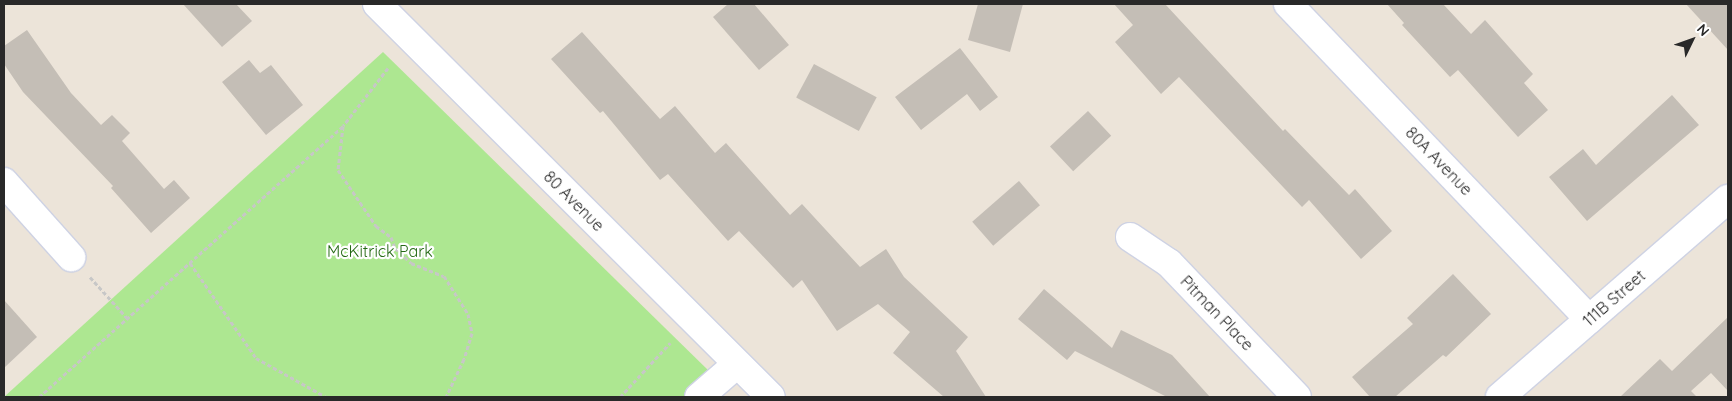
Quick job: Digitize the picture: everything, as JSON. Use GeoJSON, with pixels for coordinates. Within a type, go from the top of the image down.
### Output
{"type":"FeatureCollection","features":[{"type":"Feature","properties":{"kind":"street","name":"80 Avenue"},"geometry":{"type":"LineString","coordinates":[[377,4],[771,397]]}},
{"type":"Feature","properties":{"kind":"street","name":"80A Avenue"},"geometry":{"type":"LineString","coordinates":[[1288,4],[1589,319]]}},
{"type":"Feature","properties":{"kind":"street"},"geometry":{"type":"LineString","coordinates":[[4,182],[71,257]]}},
{"type":"Feature","properties":{"kind":"street","name":"111B Street"},"geometry":{"type":"LineString","coordinates":[[1500,397],[1728,199]]}},
{"type":"Feature","properties":{"kind":"street","name":"Pitman Place"},"geometry":{"type":"LineString","coordinates":[[1130,237],[1169,263],[1297,397]]}},
{"type":"Feature","properties":{"kind":"street"},"geometry":{"type":"LineString","coordinates":[[699,397],[737,364]]}},
{"type":"Feature","properties":{"kind":"path"},"geometry":{"type":"LineString","coordinates":[[39,397],[343,126],[388,68]]}},
{"type":"Feature","properties":{"kind":"path"},"geometry":{"type":"LineString","coordinates":[[343,126],[338,170],[355,196],[376,226],[391,237],[396,248],[411,263],[444,276],[468,314],[472,333],[464,359],[446,397]]}},
{"type":"Feature","properties":{"kind":"path"},"geometry":{"type":"LineString","coordinates":[[71,257],[127,318]]}},
{"type":"Feature","properties":{"kind":"path"},"geometry":{"type":"LineString","coordinates":[[190,263],[256,358],[326,397]]}},
{"type":"Feature","properties":{"kind":"path"},"geometry":{"type":"LineString","coordinates":[[620,397],[670,343]]}},
{"type":"Feature","properties":{"kind":"green space","name":"McKitrick Park"},"geometry":{"type":"Polygon","coordinates":[[[383,52],[710,372],[684,397],[4,397],[383,52]]]}},
{"type":"Feature","properties":{"kind":"building"},"geometry":{"type":"Polygon","coordinates":[[[183,4],[236,4],[252,21],[222,47],[183,4]]]}},
{"type":"Feature","properties":{"kind":"building"},"geometry":{"type":"Polygon","coordinates":[[[728,4],[754,4],[789,45],[759,70],[713,17],[728,4]]]}},
{"type":"Feature","properties":{"kind":"building"},"geometry":{"type":"Polygon","coordinates":[[[978,4],[1023,4],[1010,52],[968,40],[978,4]]]}},
{"type":"Feature","properties":{"kind":"building"},"geometry":{"type":"Polygon","coordinates":[[[1114,4],[1165,4],[1283,131],[1285,129],[1349,195],[1355,189],[1392,231],[1361,259],[1309,200],[1302,207],[1179,77],[1161,94],[1115,42],[1133,25],[1114,4]]]}},
{"type":"Feature","properties":{"kind":"building"},"geometry":{"type":"Polygon","coordinates":[[[1387,4],[1443,4],[1471,34],[1485,20],[1533,74],[1524,83],[1548,110],[1518,137],[1458,70],[1450,77],[1402,25],[1404,23],[1387,4]]]}},
{"type":"Feature","properties":{"kind":"building"},"geometry":{"type":"Polygon","coordinates":[[[1686,4],[1728,4],[1728,50],[1686,4]]]}},
{"type":"Feature","properties":{"kind":"building"},"geometry":{"type":"Polygon","coordinates":[[[27,30],[71,93],[101,125],[112,115],[130,133],[122,141],[164,189],[174,180],[190,198],[151,233],[111,188],[113,186],[23,92],[4,64],[4,46],[27,30]]]}},
{"type":"Feature","properties":{"kind":"building"},"geometry":{"type":"Polygon","coordinates":[[[582,32],[660,119],[675,106],[715,153],[726,143],[790,215],[802,204],[860,267],[886,249],[904,277],[968,337],[956,351],[986,397],[944,397],[893,353],[910,332],[878,304],[837,331],[802,280],[793,288],[739,231],[728,241],[668,174],[660,180],[603,111],[600,113],[551,59],[582,32]]]}},
{"type":"Feature","properties":{"kind":"building"},"geometry":{"type":"Polygon","coordinates":[[[960,48],[998,97],[980,111],[967,94],[921,130],[895,97],[960,48]]]}},
{"type":"Feature","properties":{"kind":"building"},"geometry":{"type":"Polygon","coordinates":[[[249,60],[260,73],[271,65],[303,105],[266,135],[222,82],[249,60]]]}},
{"type":"Feature","properties":{"kind":"building"},"geometry":{"type":"Polygon","coordinates":[[[814,64],[877,97],[859,131],[796,98],[814,64]]]}},
{"type":"Feature","properties":{"kind":"building"},"geometry":{"type":"Polygon","coordinates":[[[1672,95],[1699,125],[1587,221],[1549,177],[1583,149],[1596,165],[1672,95]]]}},
{"type":"Feature","properties":{"kind":"building"},"geometry":{"type":"Polygon","coordinates":[[[1088,111],[1111,136],[1073,171],[1050,146],[1088,111]]]}},
{"type":"Feature","properties":{"kind":"building"},"geometry":{"type":"Polygon","coordinates":[[[1019,181],[1040,205],[993,246],[972,222],[1019,181]]]}},
{"type":"Feature","properties":{"kind":"building"},"geometry":{"type":"Polygon","coordinates":[[[1453,274],[1491,314],[1446,357],[1443,355],[1395,397],[1370,397],[1352,377],[1413,324],[1407,318],[1453,274]]]}},
{"type":"Feature","properties":{"kind":"building"},"geometry":{"type":"Polygon","coordinates":[[[1044,289],[1112,348],[1121,330],[1172,355],[1210,397],[1167,397],[1075,351],[1067,360],[1018,319],[1044,289]]]}},
{"type":"Feature","properties":{"kind":"building"},"geometry":{"type":"Polygon","coordinates":[[[4,300],[37,337],[4,368],[4,300]]]}},
{"type":"Feature","properties":{"kind":"building"},"geometry":{"type":"Polygon","coordinates":[[[1728,317],[1728,391],[1711,373],[1691,391],[1697,397],[1620,397],[1660,359],[1672,371],[1728,317]]]}}]}
